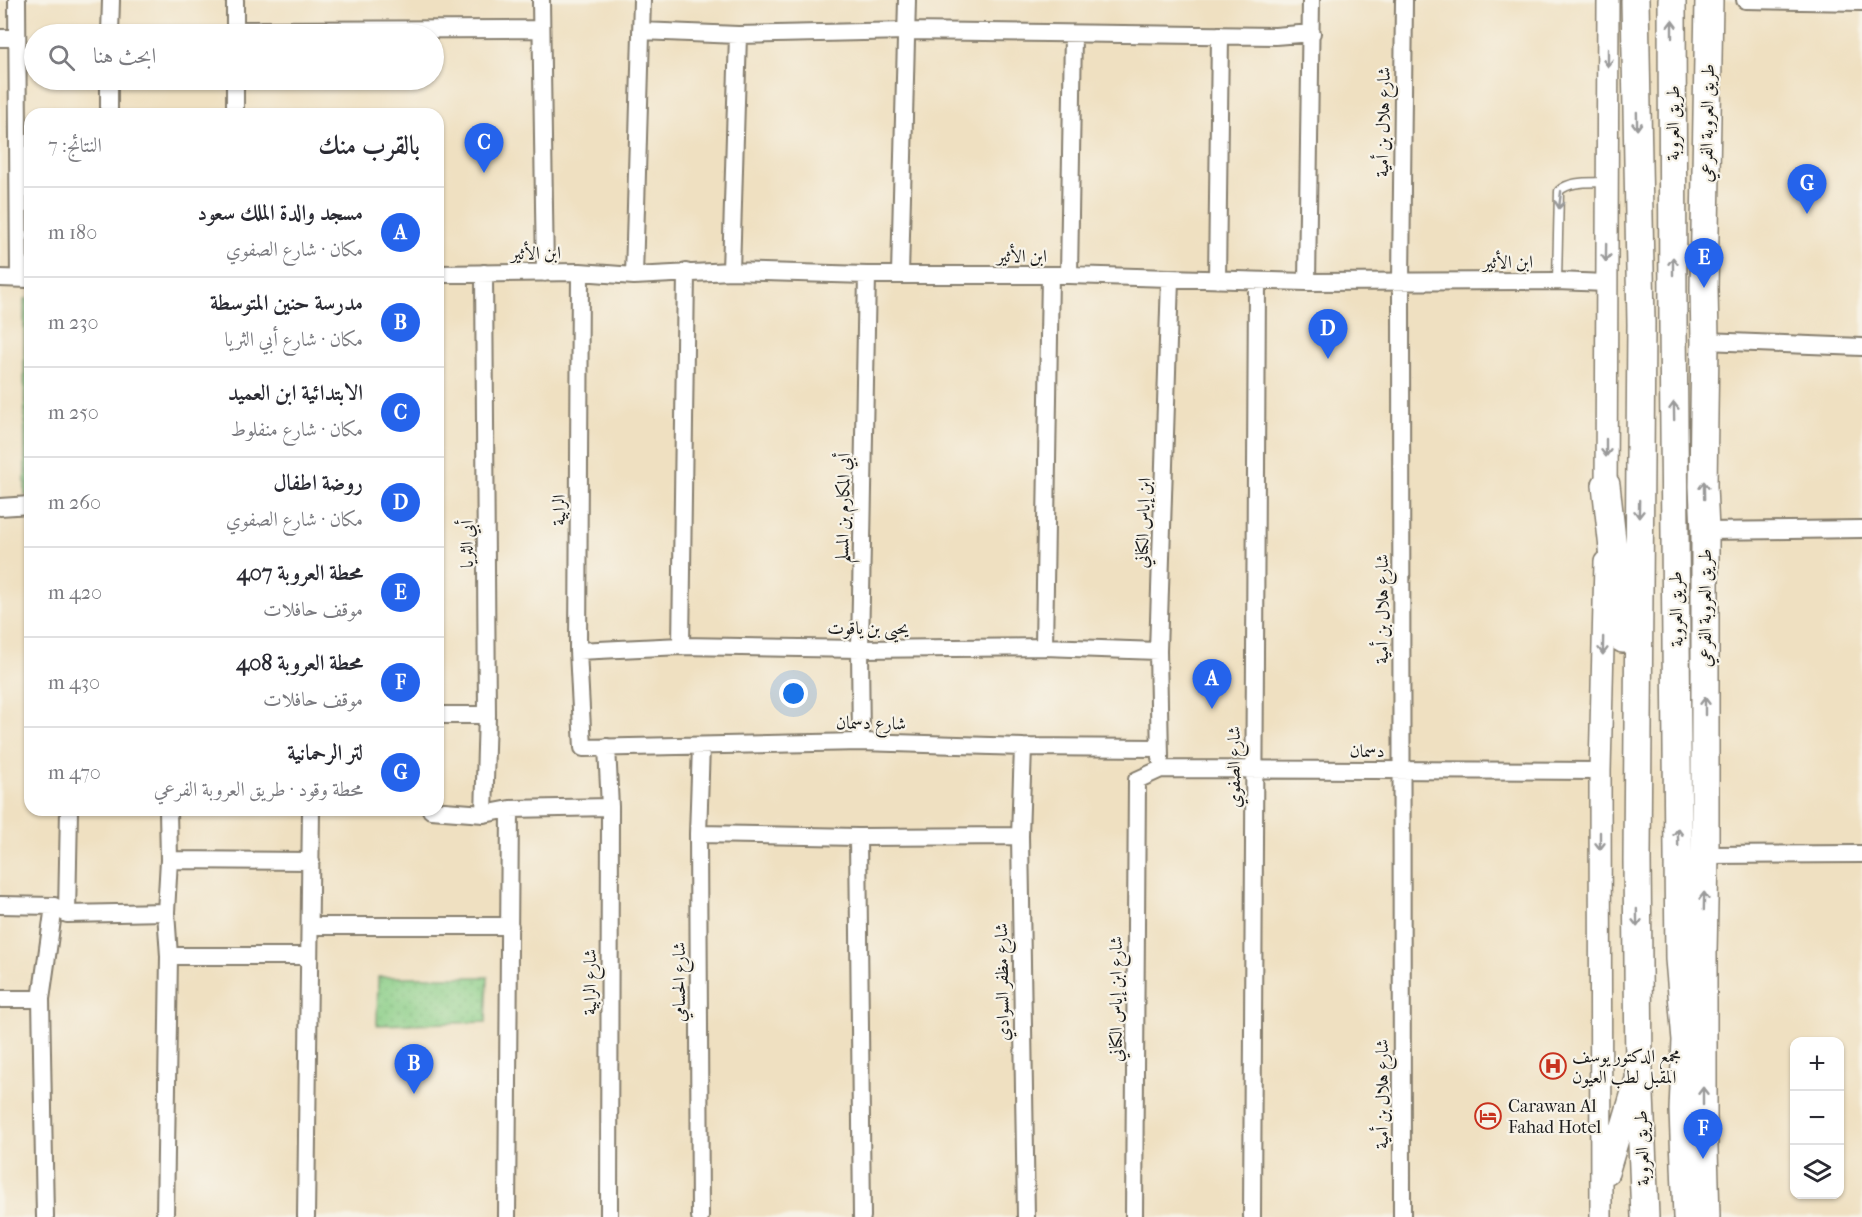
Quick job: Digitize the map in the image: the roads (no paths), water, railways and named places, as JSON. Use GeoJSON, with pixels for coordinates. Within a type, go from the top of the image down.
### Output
{"type":"FeatureCollection","features":[{"type":"Feature","properties":{"kind":"main road","name":"طريق العروبة"},"geometry":{"type":"LineString","coordinates":[[1635,0],[1641,324],[1637,762],[1639,1070],[1645,1217]]}},
{"type":"Feature","properties":{"kind":"main road","name":"طريق العروبة"},"geometry":{"type":"LineString","coordinates":[[1672,0],[1679,959],[1686,1040],[1683,1110],[1687,1217]]}},
{"type":"Feature","properties":{"kind":"main road","name":"طريق العروبة الفرعي"},"geometry":{"type":"LineString","coordinates":[[1706,1217],[1703,1116],[1705,531],[1703,486],[1709,0]]}},
{"type":"Feature","properties":{"kind":"main road"},"geometry":{"type":"LineString","coordinates":[[1606,485],[1637,762]]}},
{"type":"Feature","properties":{"kind":"main road"},"geometry":{"type":"LineString","coordinates":[[1686,1040],[1703,952]]}},
{"type":"Feature","properties":{"kind":"street"},"geometry":{"type":"LineString","coordinates":[[0,278],[24,279],[8,38],[17,0]]}},
{"type":"Feature","properties":{"kind":"street"},"geometry":{"type":"LineString","coordinates":[[110,24],[111,0]]}},
{"type":"Feature","properties":{"kind":"street"},"geometry":{"type":"LineString","coordinates":[[235,24],[236,0]]}},
{"type":"Feature","properties":{"kind":"street"},"geometry":{"type":"LineString","coordinates":[[541,0],[545,273]]}},
{"type":"Feature","properties":{"kind":"street"},"geometry":{"type":"LineString","coordinates":[[634,276],[642,0]]}},
{"type":"Feature","properties":{"kind":"street"},"geometry":{"type":"LineString","coordinates":[[900,274],[907,0]]}},
{"type":"Feature","properties":{"kind":"street"},"geometry":{"type":"LineString","coordinates":[[1307,282],[1311,0]]}},
{"type":"Feature","properties":{"kind":"street","name":"شارع هلال بن أمية"},"geometry":{"type":"LineString","coordinates":[[1402,1217],[1401,282],[1404,0]]}},
{"type":"Feature","properties":{"kind":"street"},"geometry":{"type":"LineString","coordinates":[[1601,1217],[1600,771],[1606,485],[1608,0]]}},
{"type":"Feature","properties":{"kind":"street"},"geometry":{"type":"LineString","coordinates":[[1745,0],[1862,2]]}},
{"type":"Feature","properties":{"kind":"street"},"geometry":{"type":"LineString","coordinates":[[444,30],[540,29]]}},
{"type":"Feature","properties":{"kind":"street"},"geometry":{"type":"LineString","coordinates":[[641,31],[738,35],[906,31],[1275,36],[1312,33]]}},
{"type":"Feature","properties":{"kind":"street"},"geometry":{"type":"LineString","coordinates":[[1069,276],[1073,34]]}},
{"type":"Feature","properties":{"kind":"street"},"geometry":{"type":"LineString","coordinates":[[731,271],[738,35]]}},
{"type":"Feature","properties":{"kind":"street"},"geometry":{"type":"LineString","coordinates":[[1217,280],[1220,35]]}},
{"type":"Feature","properties":{"kind":"street"},"geometry":{"type":"LineString","coordinates":[[109,108],[110,90]]}},
{"type":"Feature","properties":{"kind":"street"},"geometry":{"type":"LineString","coordinates":[[235,90],[235,108]]}},
{"type":"Feature","properties":{"kind":"street","name":"ابن الأثير"},"geometry":{"type":"LineString","coordinates":[[444,274],[580,272],[634,276],[731,271],[867,275],[1050,275],[1307,282],[1557,281],[1606,283]]}},
{"type":"Feature","properties":{"kind":"street","name":"الرابية"},"geometry":{"type":"LineString","coordinates":[[580,272],[578,651],[583,748]]}},
{"type":"Feature","properties":{"kind":"street"},"geometry":{"type":"LineString","coordinates":[[681,646],[686,272]]}},
{"type":"Feature","properties":{"kind":"street","name":"أبي الثريا"},"geometry":{"type":"LineString","coordinates":[[484,273],[488,715],[484,813]]}},
{"type":"Feature","properties":{"kind":"street","name":"أبي المكارم بن المسلم"},"geometry":{"type":"LineString","coordinates":[[861,742],[860,649],[867,275]]}},
{"type":"Feature","properties":{"kind":"street"},"geometry":{"type":"LineString","coordinates":[[1044,647],[1050,275]]}},
{"type":"Feature","properties":{"kind":"street","name":"ابن إياس الكناني"},"geometry":{"type":"LineString","coordinates":[[1161,769],[1158,651],[1170,279]]}},
{"type":"Feature","properties":{"kind":"street","name":"شارع الصفوي"},"geometry":{"type":"LineString","coordinates":[[1252,1217],[1257,281]]}},
{"type":"Feature","properties":{"kind":"street"},"geometry":{"type":"LineString","coordinates":[[1705,341],[1862,347]]}},
{"type":"Feature","properties":{"kind":"street"},"geometry":{"type":"LineString","coordinates":[[0,507],[24,505]]}},
{"type":"Feature","properties":{"kind":"street"},"geometry":{"type":"LineString","coordinates":[[1705,531],[1862,529]]}},
{"type":"Feature","properties":{"kind":"street","name":"يحيى بن ياقوت"},"geometry":{"type":"LineString","coordinates":[[578,651],[681,646],[860,649],[1044,647],[1158,651]]}},
{"type":"Feature","properties":{"kind":"street"},"geometry":{"type":"LineString","coordinates":[[444,715],[488,715]]}},
{"type":"Feature","properties":{"kind":"street","name":"شارع دسمان"},"geometry":{"type":"LineString","coordinates":[[583,748],[861,742],[1159,748]]}},
{"type":"Feature","properties":{"kind":"street","name":"شارع الحسامي"},"geometry":{"type":"LineString","coordinates":[[700,1217],[698,834],[701,746]]}},
{"type":"Feature","properties":{"kind":"street","name":"شارع الرابية"},"geometry":{"type":"LineString","coordinates":[[607,747],[610,807],[609,1217]]}},
{"type":"Feature","properties":{"kind":"street","name":"شارع مظفر السوادي"},"geometry":{"type":"LineString","coordinates":[[1023,747],[1020,836],[1026,1217]]}},
{"type":"Feature","properties":{"kind":"street","name":"دسمان"},"geometry":{"type":"LineString","coordinates":[[1137,780],[1161,769],[1600,771]]}},
{"type":"Feature","properties":{"kind":"street","name":"شارع ابن إياس الكناني"},"geometry":{"type":"LineString","coordinates":[[1134,1217],[1137,780]]}},
{"type":"Feature","properties":{"kind":"street"},"geometry":{"type":"LineString","coordinates":[[444,811],[484,813],[510,809],[610,807]]}},
{"type":"Feature","properties":{"kind":"street"},"geometry":{"type":"LineString","coordinates":[[507,1217],[510,809]]}},
{"type":"Feature","properties":{"kind":"street"},"geometry":{"type":"LineString","coordinates":[[45,1217],[41,999],[61,910],[69,816]]}},
{"type":"Feature","properties":{"kind":"street"},"geometry":{"type":"LineString","coordinates":[[165,1217],[169,956],[166,912],[169,860],[168,816]]}},
{"type":"Feature","properties":{"kind":"street"},"geometry":{"type":"LineString","coordinates":[[306,1217],[311,816]]}},
{"type":"Feature","properties":{"kind":"street"},"geometry":{"type":"LineString","coordinates":[[698,834],[858,837],[1020,836]]}},
{"type":"Feature","properties":{"kind":"street"},"geometry":{"type":"LineString","coordinates":[[858,837],[862,1217]]}},
{"type":"Feature","properties":{"kind":"street"},"geometry":{"type":"LineString","coordinates":[[1705,855],[1862,854]]}},
{"type":"Feature","properties":{"kind":"street"},"geometry":{"type":"LineString","coordinates":[[169,860],[311,861]]}},
{"type":"Feature","properties":{"kind":"street"},"geometry":{"type":"LineString","coordinates":[[0,905],[61,910],[166,912]]}},
{"type":"Feature","properties":{"kind":"street"},"geometry":{"type":"LineString","coordinates":[[310,926],[510,926]]}},
{"type":"Feature","properties":{"kind":"street"},"geometry":{"type":"LineString","coordinates":[[169,956],[309,956]]}},
{"type":"Feature","properties":{"kind":"street"},"geometry":{"type":"LineString","coordinates":[[0,999],[41,999]]}},
{"type":"Feature","properties":{"kind":"street"},"geometry":{"type":"LineString","coordinates":[[1601,1193],[1639,1070]]}},
{"type":"Feature","properties":{"kind":"lane"},"geometry":{"type":"LineString","coordinates":[[1557,281],[1559,191],[1564,186],[1607,182]]}},
{"type":"Feature","properties":{"kind":"place","name":"الابتدائية ابن العميد"},"geometry":{"type":"Point","coordinates":[484,173]}},
{"type":"Feature","properties":{"kind":"place","name":"لتر الرحمانية"},"geometry":{"type":"Point","coordinates":[1807,214]}},
{"type":"Feature","properties":{"kind":"place","name":"محطة العروبة 407"},"geometry":{"type":"Point","coordinates":[1704,288]}},
{"type":"Feature","properties":{"kind":"place","name":"روضة اطفال"},"geometry":{"type":"Point","coordinates":[1328,359]}},
{"type":"Feature","properties":{"kind":"place","name":"مسجد والدة الملك سعود"},"geometry":{"type":"Point","coordinates":[1212,709]}},
{"type":"Feature","properties":{"kind":"place","name":"مجمع الدكتور يوسف المقبل لطب العيون"},"geometry":{"type":"Point","coordinates":[1553,1066]}},
{"type":"Feature","properties":{"kind":"place","name":"مدرسة حنين المتوسطة"},"geometry":{"type":"Point","coordinates":[414,1094]}},
{"type":"Feature","properties":{"kind":"place","name":"Carawan Al Fahad Hotel"},"geometry":{"type":"Point","coordinates":[1488,1116]}},
{"type":"Feature","properties":{"kind":"place","name":"محطة العروبة 408"},"geometry":{"type":"Point","coordinates":[1703,1159]}}]}
